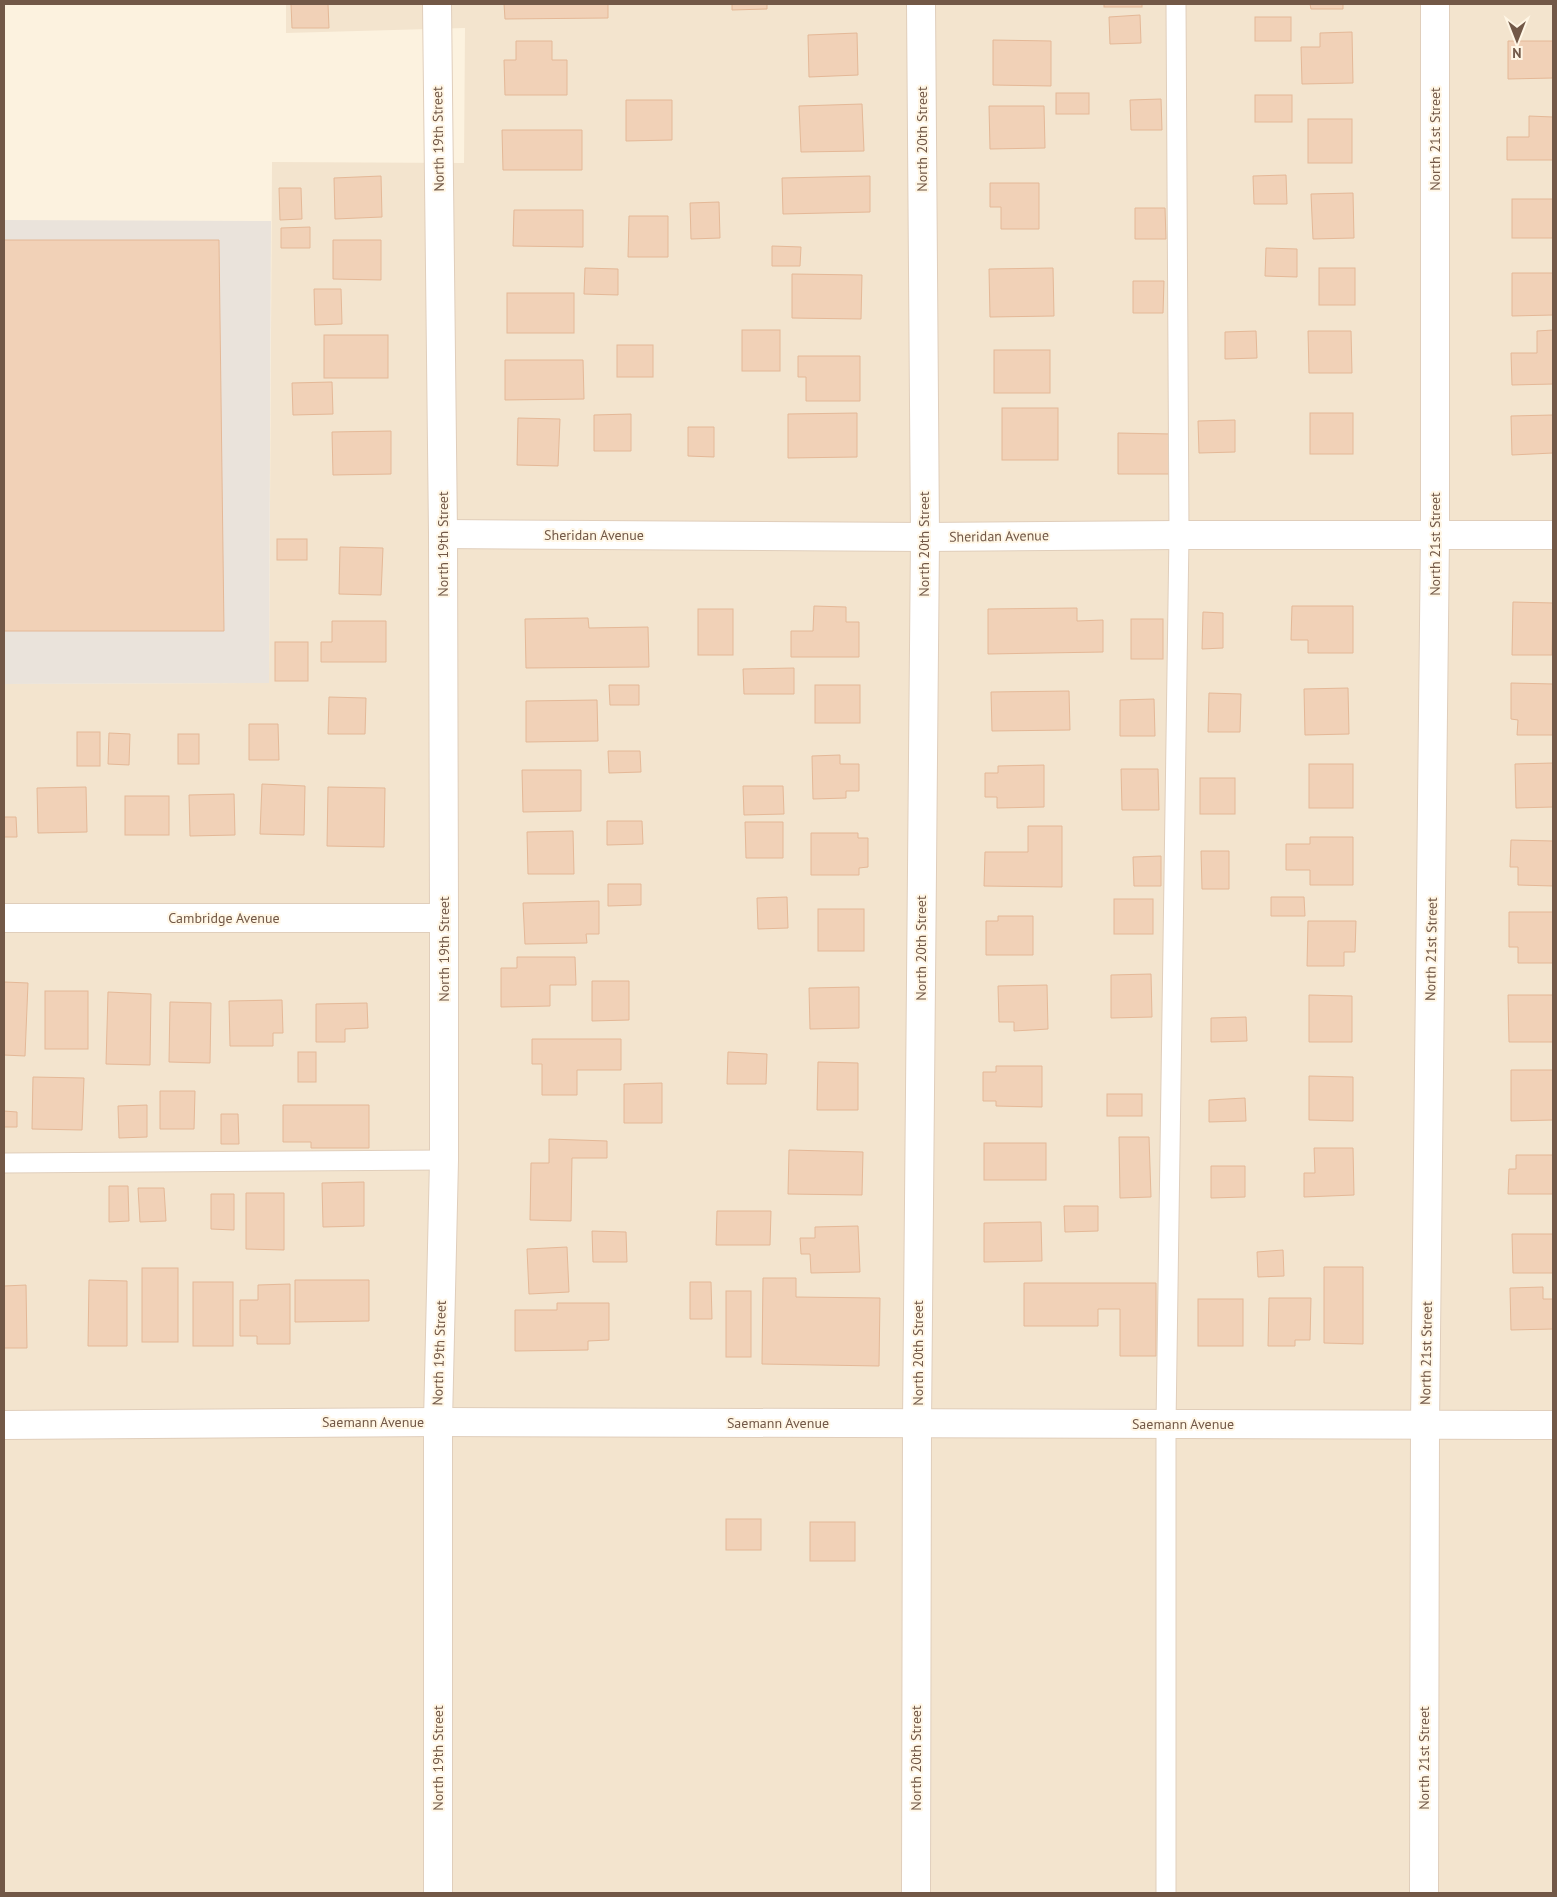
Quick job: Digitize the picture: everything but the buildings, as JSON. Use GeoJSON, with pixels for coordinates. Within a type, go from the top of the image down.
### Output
{"type":"FeatureCollection","features":[{"type":"Feature","properties":{"kind":"street","name":"North 19th Street"},"geometry":{"type":"LineString","coordinates":[[437,4],[443,534],[444,918],[444,1160],[438,1422],[438,1893]]}},
{"type":"Feature","properties":{"kind":"street","name":"North 20th Street"},"geometry":{"type":"LineString","coordinates":[[916,1893],[917,1424],[924,537],[921,4]]}},
{"type":"Feature","properties":{"kind":"street","name":"North 21st Street"},"geometry":{"type":"LineString","coordinates":[[1424,1893],[1425,1425],[1435,535],[1435,4]]}},
{"type":"Feature","properties":{"kind":"street","name":"Sheridan Avenue"},"geometry":{"type":"LineString","coordinates":[[443,534],[924,537],[1553,535]]}},
{"type":"Feature","properties":{"kind":"street","name":"Cambridge Avenue"},"geometry":{"type":"LineString","coordinates":[[4,918],[444,918]]}},
{"type":"Feature","properties":{"kind":"street","name":"Saemann Avenue"},"geometry":{"type":"LineString","coordinates":[[4,1425],[438,1422],[1553,1425]]}},
{"type":"Feature","properties":{"kind":"lane"},"geometry":{"type":"LineString","coordinates":[[1166,1893],[1166,1424],[1178,535],[1176,4]]}},
{"type":"Feature","properties":{"kind":"lane"},"geometry":{"type":"LineString","coordinates":[[4,1163],[444,1160]]}},
{"type":"Feature","properties":{"kind":"shaded area"},"geometry":{"type":"Polygon","coordinates":[[[286,4],[1553,4],[1553,1893],[4,1893],[4,684],[269,683],[272,162],[464,163],[465,28],[286,33],[286,4]]]}},
{"type":"Feature","properties":{"kind":"shaded area"},"geometry":{"type":"Polygon","coordinates":[[[4,220],[271,221],[269,683],[4,684],[4,220]]]}}]}
